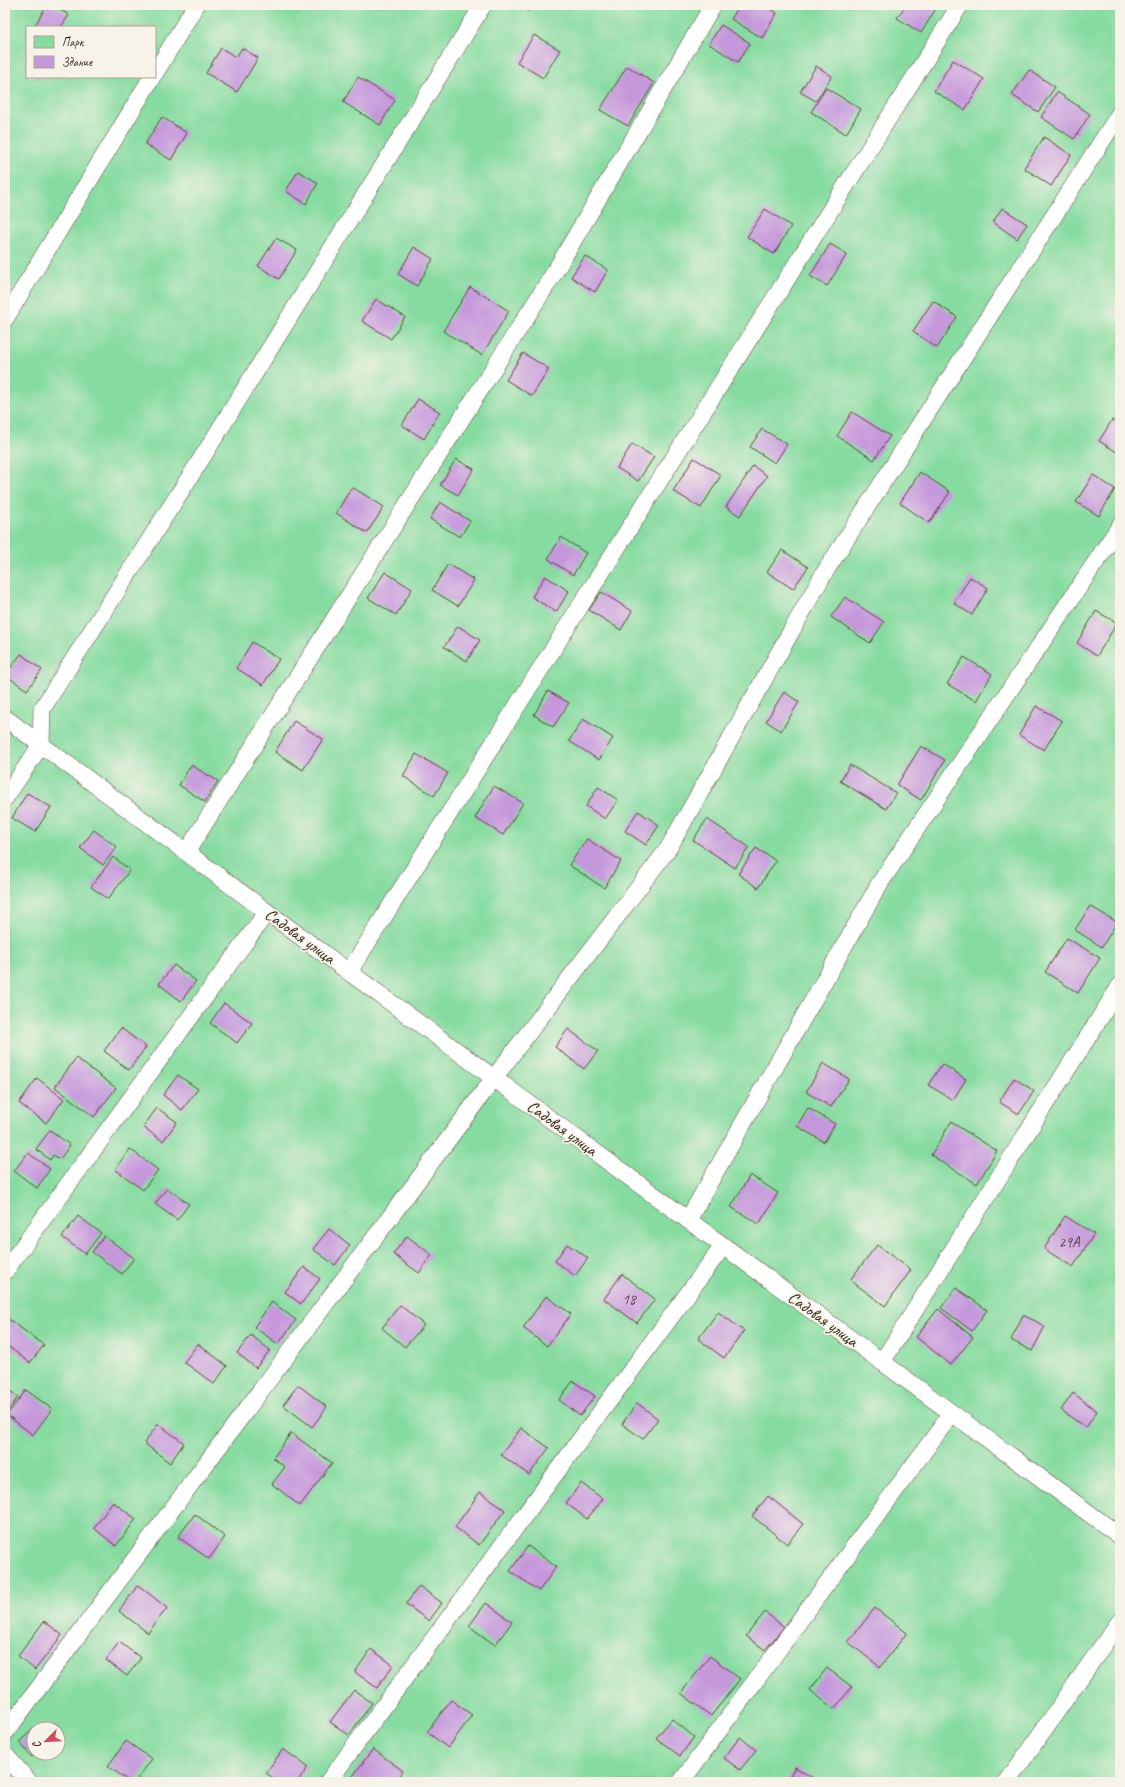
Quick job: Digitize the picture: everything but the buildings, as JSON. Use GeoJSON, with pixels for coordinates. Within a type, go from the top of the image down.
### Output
{"type":"FeatureCollection","features":[{"type":"Feature","properties":{"kind":"lane"},"geometry":{"type":"LineString","coordinates":[[156,71],[196,5]]}},
{"type":"Feature","properties":{"kind":"lane"},"geometry":{"type":"LineString","coordinates":[[5,798],[41,745],[42,709],[205,453],[483,5]]}},
{"type":"Feature","properties":{"kind":"lane"},"geometry":{"type":"LineString","coordinates":[[187,851],[550,278],[713,5]]}},
{"type":"Feature","properties":{"kind":"lane"},"geometry":{"type":"LineString","coordinates":[[349,972],[960,5]]}},
{"type":"Feature","properties":{"kind":"lane"},"geometry":{"type":"LineString","coordinates":[[5,319],[151,78]]}},
{"type":"Feature","properties":{"kind":"lane"},"geometry":{"type":"LineString","coordinates":[[5,1733],[494,1078],[668,849],[823,575],[1120,113]]}},
{"type":"Feature","properties":{"kind":"lane"},"geometry":{"type":"LineString","coordinates":[[688,1220],[880,883],[1120,526]]}},
{"type":"Feature","properties":{"kind":"lane","name":"Садовая улица"},"geometry":{"type":"LineString","coordinates":[[5,718],[187,851],[267,912],[1120,1536]]}},
{"type":"Feature","properties":{"kind":"lane"},"geometry":{"type":"LineString","coordinates":[[5,1271],[267,912]]}},
{"type":"Feature","properties":{"kind":"lane"},"geometry":{"type":"LineString","coordinates":[[882,1362],[1120,986]]}},
{"type":"Feature","properties":{"kind":"lane"},"geometry":{"type":"LineString","coordinates":[[328,1782],[723,1246]]}},
{"type":"Feature","properties":{"kind":"lane"},"geometry":{"type":"LineString","coordinates":[[681,1782],[952,1413]]}},
{"type":"Feature","properties":{"kind":"lane"},"geometry":{"type":"LineString","coordinates":[[1007,1782],[1120,1621]]}},
{"type":"Feature","properties":{"kind":"lane"},"geometry":{"type":"LineString","coordinates":[[5,1755],[29,1782]]}},
{"type":"Feature","properties":{"kind":"green space"},"geometry":{"type":"Polygon","coordinates":[[[5,5],[1120,5],[1120,1782],[5,1782],[5,5]]]}}]}
